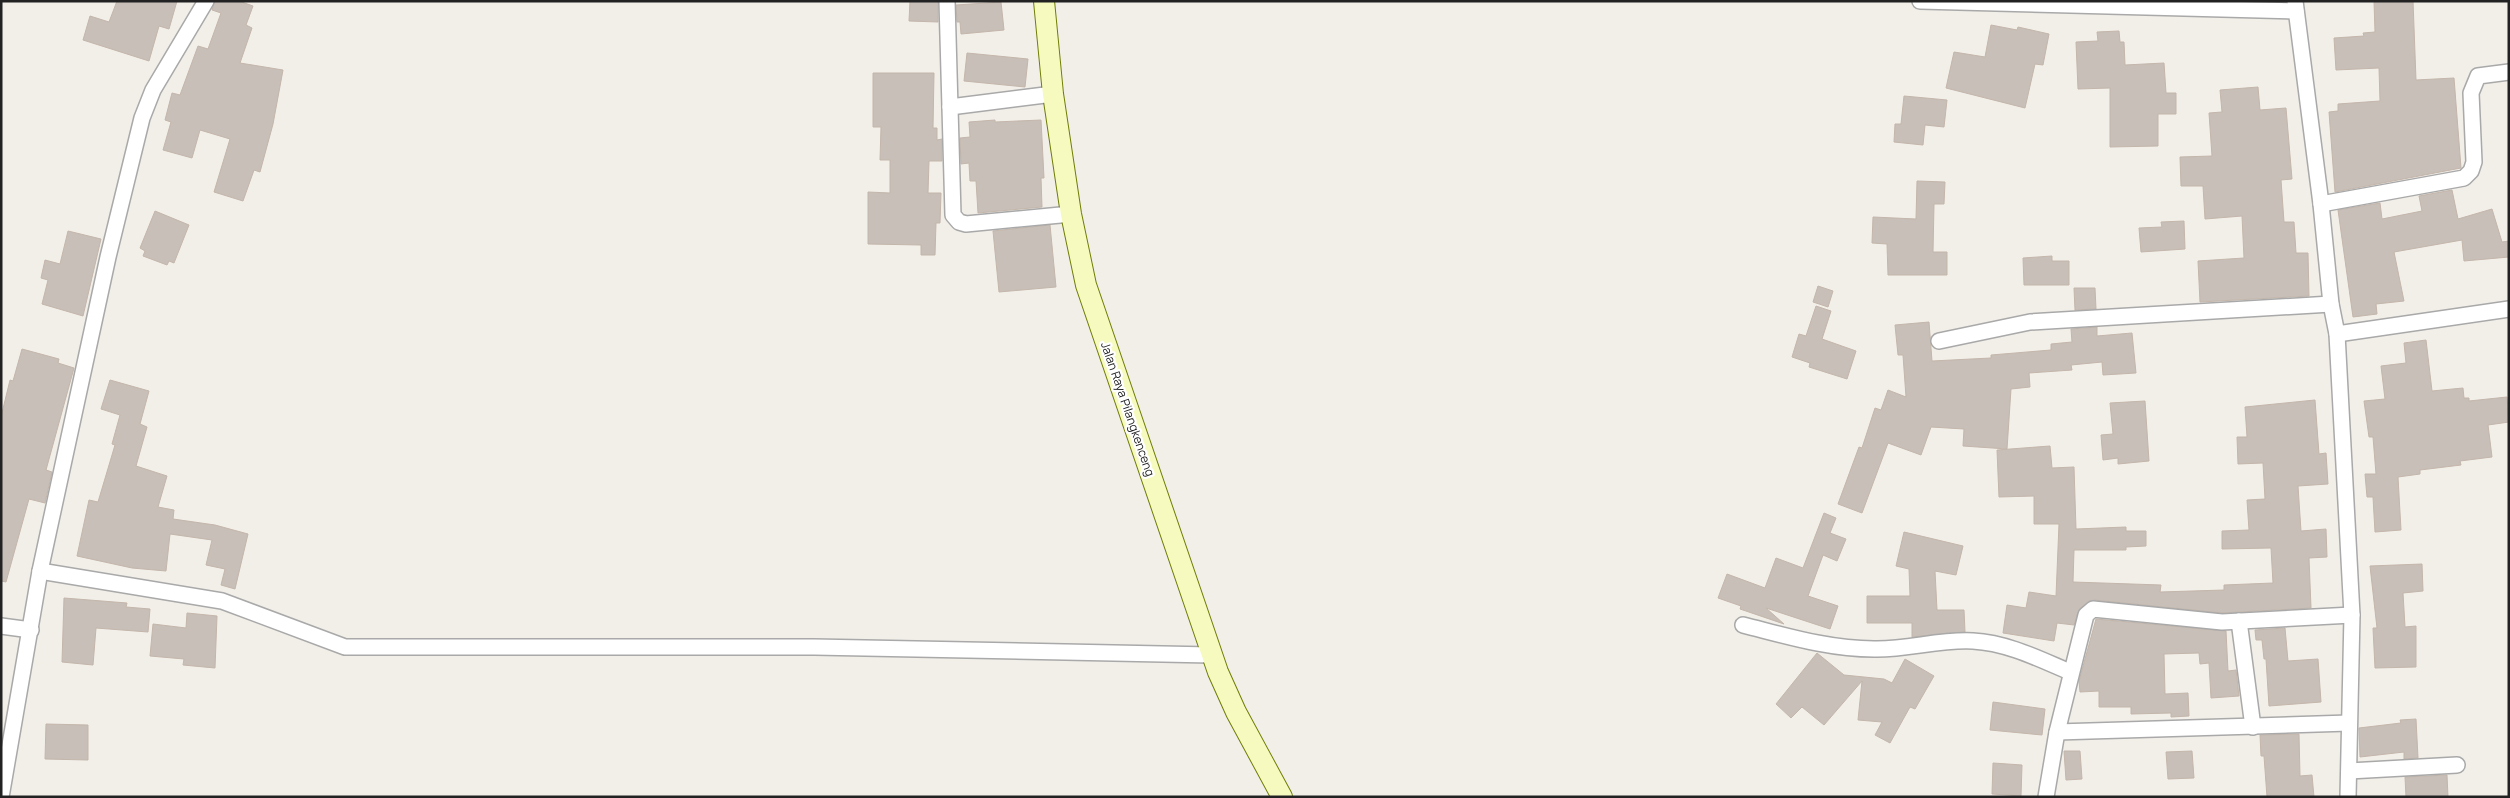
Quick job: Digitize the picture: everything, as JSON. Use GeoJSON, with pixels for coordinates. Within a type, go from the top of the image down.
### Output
{"type":"FeatureCollection","features":[{"type":"Feature","properties":{"kind":"main road","name":"Jalan Raya Pilangkenceng"},"geometry":{"type":"LineString","coordinates":[[1044,1],[1053,94],[1071,214],[1086,285],[1212,656],[1236,712],[1282,797]]}},
{"type":"Feature","properties":{"kind":"street"},"geometry":{"type":"LineString","coordinates":[[1,797],[40,571],[108,257],[142,118],[153,90],[206,1]]}},
{"type":"Feature","properties":{"kind":"street"},"geometry":{"type":"LineString","coordinates":[[946,1],[951,208],[953,215],[959,222],[966,224],[1071,214]]}},
{"type":"Feature","properties":{"kind":"street"},"geometry":{"type":"LineString","coordinates":[[1920,1],[2296,6],[2321,204],[2330,304],[2337,334],[2352,615],[2348,797]]}},
{"type":"Feature","properties":{"kind":"street"},"geometry":{"type":"LineString","coordinates":[[2321,204],[2464,178],[2471,171],[2474,162],[2471,93],[2473,84],[2478,76],[2509,72]]}},
{"type":"Feature","properties":{"kind":"street"},"geometry":{"type":"LineString","coordinates":[[950,107],[1053,94]]}},
{"type":"Feature","properties":{"kind":"street"},"geometry":{"type":"LineString","coordinates":[[1939,341],[2030,322],[2330,304]]}},
{"type":"Feature","properties":{"kind":"street"},"geometry":{"type":"LineString","coordinates":[[2337,334],[2509,309]]}},
{"type":"Feature","properties":{"kind":"street"},"geometry":{"type":"LineString","coordinates":[[40,571],[222,602],[345,647],[804,647],[1212,656]]}},
{"type":"Feature","properties":{"kind":"street"},"geometry":{"type":"LineString","coordinates":[[2046,797],[2070,672],[2086,615],[2093,609],[2204,621],[2352,615]]}},
{"type":"Feature","properties":{"kind":"street"},"geometry":{"type":"LineString","coordinates":[[2239,621],[2253,727]]}},
{"type":"Feature","properties":{"kind":"street"},"geometry":{"type":"LineString","coordinates":[[1743,625],[1818,644],[1848,648],[1876,649],[1972,641],[1992,643],[2014,648],[2070,672]]}},
{"type":"Feature","properties":{"kind":"street"},"geometry":{"type":"LineString","coordinates":[[1,626],[31,630]]}},
{"type":"Feature","properties":{"kind":"street"},"geometry":{"type":"LineString","coordinates":[[2057,732],[2349,723]]}},
{"type":"Feature","properties":{"kind":"street"},"geometry":{"type":"LineString","coordinates":[[2349,771],[2457,765]]}},
{"type":"Feature","properties":{"kind":"building"},"geometry":{"type":"Polygon","coordinates":[[[117,1],[177,1],[169,29],[159,26],[149,61],[83,40],[90,16],[109,22],[117,1]]]}},
{"type":"Feature","properties":{"kind":"building"},"geometry":{"type":"Polygon","coordinates":[[[215,1],[239,1],[253,6],[246,25],[252,28],[240,63],[283,70],[273,124],[260,172],[254,170],[243,201],[214,192],[230,139],[200,130],[192,158],[163,150],[171,122],[165,120],[172,93],[180,95],[198,46],[208,49],[221,13],[212,10],[215,1]]]}},
{"type":"Feature","properties":{"kind":"building"},"geometry":{"type":"Polygon","coordinates":[[[910,1],[938,1],[938,22],[909,21],[910,1]]]}},
{"type":"Feature","properties":{"kind":"building"},"geometry":{"type":"Polygon","coordinates":[[[2374,1],[2413,1],[2416,80],[2454,78],[2461,168],[2335,192],[2329,112],[2338,111],[2338,104],[2380,101],[2379,68],[2336,70],[2334,38],[2364,36],[2363,33],[2375,32],[2374,1]]]}},
{"type":"Feature","properties":{"kind":"building"},"geometry":{"type":"Polygon","coordinates":[[[1001,2],[1004,30],[961,34],[960,22],[957,22],[956,5],[1001,2]]]}},
{"type":"Feature","properties":{"kind":"building"},"geometry":{"type":"Polygon","coordinates":[[[1991,25],[2017,30],[2018,27],[2049,34],[2043,65],[2035,64],[2025,108],[1946,88],[1954,52],[1985,57],[1991,25]]]}},
{"type":"Feature","properties":{"kind":"building"},"geometry":{"type":"Polygon","coordinates":[[[2119,31],[2120,42],[2124,42],[2125,65],[2164,63],[2166,93],[2176,93],[2176,114],[2158,114],[2158,146],[2110,147],[2110,88],[2078,89],[2076,42],[2098,41],[2097,32],[2119,31]]]}},
{"type":"Feature","properties":{"kind":"building"},"geometry":{"type":"Polygon","coordinates":[[[967,53],[1028,59],[1025,87],[964,81],[967,53]]]}},
{"type":"Feature","properties":{"kind":"building"},"geometry":{"type":"Polygon","coordinates":[[[873,73],[934,73],[933,128],[937,128],[937,140],[942,139],[942,161],[929,161],[928,193],[941,193],[940,223],[936,223],[935,255],[921,255],[921,245],[868,244],[868,192],[890,193],[890,160],[880,160],[881,127],[873,127],[873,73]]]}},
{"type":"Feature","properties":{"kind":"building"},"geometry":{"type":"Polygon","coordinates":[[[2258,87],[2260,110],[2286,108],[2292,179],[2281,180],[2284,222],[2294,222],[2296,253],[2308,253],[2309,296],[2200,302],[2198,261],[2244,258],[2242,216],[2205,219],[2203,186],[2181,186],[2180,157],[2212,156],[2209,113],[2222,112],[2220,90],[2258,87]]]}},
{"type":"Feature","properties":{"kind":"building"},"geometry":{"type":"Polygon","coordinates":[[[1904,96],[1947,100],[1944,127],[1925,125],[1923,145],[1894,142],[1895,124],[1901,124],[1904,96]]]}},
{"type":"Feature","properties":{"kind":"building"},"geometry":{"type":"Polygon","coordinates":[[[995,120],[995,122],[1041,120],[1044,178],[1041,178],[1042,207],[978,213],[976,181],[970,181],[969,163],[961,164],[960,138],[970,137],[969,122],[995,120]]]}},
{"type":"Feature","properties":{"kind":"building"},"geometry":{"type":"Polygon","coordinates":[[[1917,181],[1945,182],[1944,204],[1934,204],[1933,252],[1947,252],[1947,275],[1888,275],[1887,244],[1872,243],[1873,217],[1916,219],[1917,181]]]}},
{"type":"Feature","properties":{"kind":"building"},"geometry":{"type":"Polygon","coordinates":[[[2452,190],[2458,219],[2492,209],[2502,242],[2509,241],[2509,257],[2464,261],[2462,240],[2394,252],[2404,301],[2376,304],[2377,314],[2353,317],[2338,210],[2380,203],[2382,219],[2422,211],[2419,196],[2452,190]]]}},
{"type":"Feature","properties":{"kind":"building"},"geometry":{"type":"Polygon","coordinates":[[[155,211],[189,225],[174,263],[169,261],[167,265],[143,256],[145,251],[140,248],[155,211]]]}},
{"type":"Feature","properties":{"kind":"building"},"geometry":{"type":"Polygon","coordinates":[[[2184,221],[2185,249],[2141,252],[2139,228],[2162,227],[2161,222],[2184,221]]]}},
{"type":"Feature","properties":{"kind":"building"},"geometry":{"type":"Polygon","coordinates":[[[1050,225],[1056,287],[999,292],[993,231],[1050,225]]]}},
{"type":"Feature","properties":{"kind":"building"},"geometry":{"type":"Polygon","coordinates":[[[68,231],[101,239],[83,316],[42,304],[48,280],[41,278],[45,260],[60,264],[68,231]]]}},
{"type":"Feature","properties":{"kind":"building"},"geometry":{"type":"Polygon","coordinates":[[[2052,256],[2052,261],[2069,261],[2069,285],[2024,285],[2023,258],[2052,256]]]}},
{"type":"Feature","properties":{"kind":"building"},"geometry":{"type":"Polygon","coordinates":[[[1818,286],[1833,291],[1828,307],[1813,302],[1818,286]]]}},
{"type":"Feature","properties":{"kind":"building"},"geometry":{"type":"Polygon","coordinates":[[[2074,288],[2095,288],[2096,309],[2075,310],[2074,288]]]}},
{"type":"Feature","properties":{"kind":"building"},"geometry":{"type":"Polygon","coordinates":[[[1816,306],[1831,311],[1822,339],[1856,351],[1847,379],[1809,367],[1810,363],[1792,357],[1799,334],[1806,336],[1816,306]]]}},
{"type":"Feature","properties":{"kind":"building"},"geometry":{"type":"Polygon","coordinates":[[[1929,322],[1932,361],[1991,358],[1991,355],[2051,350],[2051,344],[2072,342],[2071,329],[2097,327],[2097,336],[2132,333],[2136,373],[2103,375],[2102,362],[2071,365],[2072,370],[2029,373],[2030,387],[2011,389],[2007,449],[1963,446],[1964,429],[1931,427],[1921,455],[1888,443],[1862,513],[1838,504],[1859,447],[1862,448],[1875,408],[1881,410],[1888,390],[1906,397],[1903,355],[1898,355],[1895,325],[1929,322]]]}},
{"type":"Feature","properties":{"kind":"building"},"geometry":{"type":"Polygon","coordinates":[[[2426,340],[2432,391],[2463,388],[2464,398],[2469,398],[2469,401],[2507,397],[2509,422],[2488,425],[2492,457],[2460,461],[2461,465],[2420,470],[2420,474],[2398,477],[2401,530],[2375,532],[2373,497],[2367,497],[2365,474],[2376,474],[2373,437],[2369,437],[2364,401],[2385,399],[2381,366],[2406,363],[2404,343],[2426,340]]]}},
{"type":"Feature","properties":{"kind":"building"},"geometry":{"type":"Polygon","coordinates":[[[22,349],[59,359],[58,363],[74,368],[46,470],[52,472],[45,503],[29,499],[6,582],[1,581],[1,417],[10,380],[13,381],[22,349]]]}},
{"type":"Feature","properties":{"kind":"building"},"geometry":{"type":"Polygon","coordinates":[[[110,380],[149,391],[140,424],[147,427],[136,466],[167,476],[158,507],[174,510],[173,519],[215,525],[248,534],[235,589],[221,585],[225,569],[206,565],[212,540],[170,534],[166,571],[132,568],[77,556],[89,500],[98,502],[115,445],[112,444],[120,415],[101,409],[110,380]]]}},
{"type":"Feature","properties":{"kind":"building"},"geometry":{"type":"Polygon","coordinates":[[[2315,400],[2319,454],[2326,453],[2328,484],[2298,486],[2301,531],[2326,529],[2327,557],[2309,558],[2311,608],[2222,613],[2094,600],[2080,608],[2074,625],[2057,623],[2054,641],[2003,633],[2007,605],[2026,608],[2029,592],[2056,596],[2059,524],[2034,524],[2034,496],[1999,497],[1997,450],[2050,446],[2052,468],[2074,467],[2076,529],[2126,527],[2126,531],[2146,531],[2146,546],[2126,547],[2126,550],[2074,550],[2073,582],[2161,585],[2160,592],[2224,590],[2224,585],[2273,583],[2271,548],[2222,549],[2222,531],[2249,530],[2247,500],[2265,499],[2263,463],[2238,464],[2237,437],[2247,437],[2245,407],[2315,400]]]}},
{"type":"Feature","properties":{"kind":"building"},"geometry":{"type":"Polygon","coordinates":[[[2145,401],[2149,461],[2118,464],[2118,458],[2103,460],[2101,435],[2113,434],[2110,403],[2145,401]]]}},
{"type":"Feature","properties":{"kind":"building"},"geometry":{"type":"Polygon","coordinates":[[[1824,513],[1836,518],[1830,533],[1846,539],[1837,561],[1823,555],[1808,596],[1838,606],[1830,629],[1766,608],[1784,624],[1740,609],[1741,606],[1718,598],[1727,574],[1765,588],[1776,558],[1803,568],[1824,513]]]}},
{"type":"Feature","properties":{"kind":"building"},"geometry":{"type":"Polygon","coordinates":[[[1904,532],[1963,546],[1956,575],[1935,571],[1937,610],[1964,610],[1965,632],[1912,637],[1912,623],[1867,623],[1867,596],[1910,596],[1909,569],[1896,566],[1904,532]]]}},
{"type":"Feature","properties":{"kind":"building"},"geometry":{"type":"Polygon","coordinates":[[[2422,564],[2423,591],[2403,593],[2405,627],[2416,626],[2416,667],[2375,668],[2373,628],[2377,628],[2370,566],[2422,564]]]}},
{"type":"Feature","properties":{"kind":"building"},"geometry":{"type":"Polygon","coordinates":[[[64,598],[127,603],[126,607],[150,609],[148,632],[96,628],[93,665],[62,662],[64,598]]]}},
{"type":"Feature","properties":{"kind":"building"},"geometry":{"type":"Polygon","coordinates":[[[187,613],[217,616],[215,668],[183,665],[184,659],[150,656],[153,624],[186,628],[187,613]]]}},
{"type":"Feature","properties":{"kind":"building"},"geometry":{"type":"Polygon","coordinates":[[[2096,619],[2226,631],[2228,671],[2236,670],[2239,696],[2211,698],[2209,663],[2200,664],[2199,653],[2164,654],[2165,694],[2188,693],[2189,716],[2171,717],[2171,713],[2131,714],[2131,707],[2099,707],[2099,691],[2080,692],[2079,681],[2096,619]]]}},
{"type":"Feature","properties":{"kind":"building"},"geometry":{"type":"Polygon","coordinates":[[[2285,628],[2288,661],[2318,659],[2321,702],[2269,706],[2266,659],[2264,659],[2262,640],[2256,640],[2255,630],[2285,628]]]}},
{"type":"Feature","properties":{"kind":"building"},"geometry":{"type":"Polygon","coordinates":[[[1817,653],[1844,675],[1884,679],[1892,683],[1905,659],[1934,676],[1915,709],[1910,707],[1890,743],[1875,735],[1882,722],[1858,720],[1862,681],[1824,725],[1802,707],[1791,718],[1776,704],[1817,653]]]}},
{"type":"Feature","properties":{"kind":"building"},"geometry":{"type":"Polygon","coordinates":[[[1993,702],[2045,709],[2042,735],[1990,730],[1993,702]]]}},
{"type":"Feature","properties":{"kind":"building"},"geometry":{"type":"Polygon","coordinates":[[[2416,719],[2418,758],[2404,759],[2404,752],[2360,757],[2359,728],[2401,723],[2400,720],[2416,719]]]}},
{"type":"Feature","properties":{"kind":"building"},"geometry":{"type":"Polygon","coordinates":[[[46,724],[88,725],[88,760],[45,759],[46,724]]]}},
{"type":"Feature","properties":{"kind":"building"},"geometry":{"type":"Polygon","coordinates":[[[2299,734],[2300,776],[2312,775],[2314,797],[2267,797],[2264,756],[2261,756],[2260,735],[2299,734]]]}},
{"type":"Feature","properties":{"kind":"building"},"geometry":{"type":"Polygon","coordinates":[[[2064,751],[2080,751],[2082,779],[2066,780],[2064,751]]]}},
{"type":"Feature","properties":{"kind":"building"},"geometry":{"type":"Polygon","coordinates":[[[2192,751],[2194,778],[2168,779],[2166,752],[2192,751]]]}},
{"type":"Feature","properties":{"kind":"building"},"geometry":{"type":"Polygon","coordinates":[[[1993,763],[2022,765],[2021,796],[1992,794],[1993,763]]]}},
{"type":"Feature","properties":{"kind":"building"},"geometry":{"type":"Polygon","coordinates":[[[2447,775],[2448,797],[2406,797],[2405,777],[2447,775]]]}}]}
